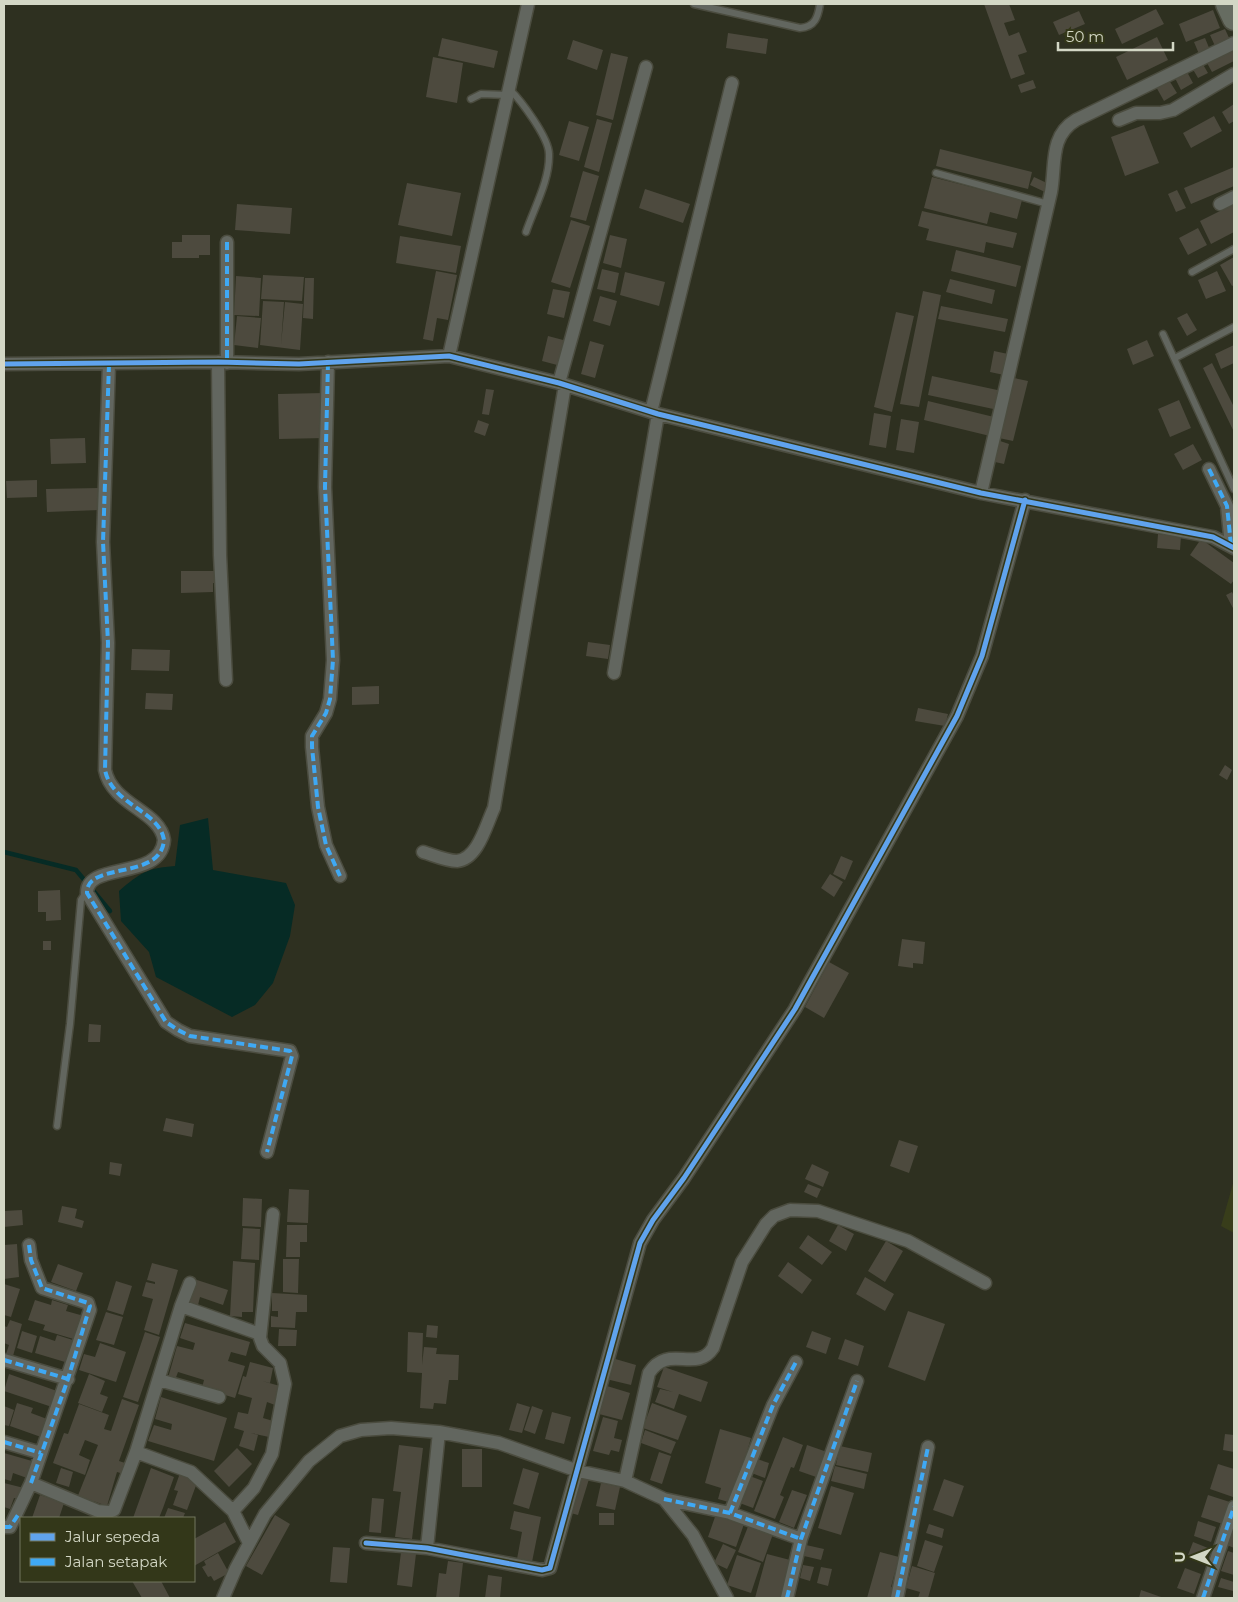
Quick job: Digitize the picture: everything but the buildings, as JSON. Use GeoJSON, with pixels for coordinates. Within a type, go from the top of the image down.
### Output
{"type":"FeatureCollection","features":[{"type":"Feature","properties":{"kind":"highway"},"geometry":{"type":"LineString","coordinates":[[1226,4],[1234,18]]}},
{"type":"Feature","properties":{"kind":"street"},"geometry":{"type":"LineString","coordinates":[[449,356],[528,4]]}},
{"type":"Feature","properties":{"kind":"street"},"geometry":{"type":"LineString","coordinates":[[981,493],[1048,204],[1053,180],[1056,143],[1062,130],[1068,124],[1234,43]]}},
{"type":"Feature","properties":{"kind":"street"},"geometry":{"type":"LineString","coordinates":[[423,852],[455,861],[464,859],[474,851],[494,808],[562,384],[646,67]]}},
{"type":"Feature","properties":{"kind":"street"},"geometry":{"type":"LineString","coordinates":[[1119,120],[1136,113],[1160,113],[1173,110],[1234,74]]}},
{"type":"Feature","properties":{"kind":"street"},"geometry":{"type":"LineString","coordinates":[[614,673],[654,413],[732,83]]}},
{"type":"Feature","properties":{"kind":"street"},"geometry":{"type":"LineString","coordinates":[[1220,204],[1234,197]]}},
{"type":"Feature","properties":{"kind":"street"},"geometry":{"type":"LineString","coordinates":[[226,680],[220,555],[227,242]]}},
{"type":"Feature","properties":{"kind":"street"},"geometry":{"type":"LineString","coordinates":[[4,364],[328,362],[449,356],[562,384],[654,413],[981,493],[1213,537],[1233,547]]}},
{"type":"Feature","properties":{"kind":"street"},"geometry":{"type":"LineString","coordinates":[[328,362],[325,487],[334,660],[330,699],[326,713],[312,736],[312,747],[318,806],[326,845],[340,876]]}},
{"type":"Feature","properties":{"kind":"street"},"geometry":{"type":"LineString","coordinates":[[109,364],[103,542],[108,643],[105,770],[111,787],[118,795],[157,826],[164,840],[161,853],[147,864],[100,876],[89,886],[166,1022],[190,1036],[288,1049],[292,1056],[267,1152]]}},
{"type":"Feature","properties":{"kind":"street"},"geometry":{"type":"LineString","coordinates":[[1209,469],[1227,506],[1233,547]]}},
{"type":"Feature","properties":{"kind":"street"},"geometry":{"type":"LineString","coordinates":[[366,1543],[427,1548],[542,1570],[548,1569],[578,1471],[640,1243],[653,1220],[684,1178],[795,1009],[957,716],[982,656],[1025,500]]}},
{"type":"Feature","properties":{"kind":"street"},"geometry":{"type":"LineString","coordinates":[[625,1481],[649,1373],[654,1364],[666,1358],[699,1359],[708,1355],[713,1348],[742,1262],[766,1224],[774,1216],[798,1208],[818,1210],[908,1241],[985,1283]]}},
{"type":"Feature","properties":{"kind":"street"},"geometry":{"type":"LineString","coordinates":[[233,1511],[254,1488],[266,1470],[272,1454],[285,1384],[283,1370],[262,1344],[260,1334],[273,1214]]}},
{"type":"Feature","properties":{"kind":"street"},"geometry":{"type":"LineString","coordinates":[[4,1527],[10,1527],[14,1521],[31,1483],[68,1379],[90,1306],[88,1303],[42,1288],[34,1268],[29,1245]]}},
{"type":"Feature","properties":{"kind":"street"},"geometry":{"type":"LineString","coordinates":[[31,1483],[93,1509],[109,1512],[118,1505],[190,1283]]}},
{"type":"Feature","properties":{"kind":"street"},"geometry":{"type":"LineString","coordinates":[[181,1306],[260,1334]]}},
{"type":"Feature","properties":{"kind":"street"},"geometry":{"type":"LineString","coordinates":[[4,1360],[68,1379]]}},
{"type":"Feature","properties":{"kind":"street"},"geometry":{"type":"LineString","coordinates":[[730,1513],[773,1406],[796,1362]]}},
{"type":"Feature","properties":{"kind":"street"},"geometry":{"type":"LineString","coordinates":[[159,1380],[219,1397]]}},
{"type":"Feature","properties":{"kind":"street"},"geometry":{"type":"LineString","coordinates":[[788,1598],[801,1539],[857,1381]]}},
{"type":"Feature","properties":{"kind":"street"},"geometry":{"type":"LineString","coordinates":[[223,1598],[265,1514],[281,1493],[310,1461],[340,1436],[360,1430],[391,1428],[439,1432],[499,1443],[578,1471],[625,1481],[664,1499],[730,1513],[801,1539]]}},
{"type":"Feature","properties":{"kind":"street"},"geometry":{"type":"LineString","coordinates":[[427,1548],[439,1432]]}},
{"type":"Feature","properties":{"kind":"street"},"geometry":{"type":"LineString","coordinates":[[4,1442],[41,1453]]}},
{"type":"Feature","properties":{"kind":"street"},"geometry":{"type":"LineString","coordinates":[[897,1598],[928,1447]]}},
{"type":"Feature","properties":{"kind":"street"},"geometry":{"type":"LineString","coordinates":[[136,1452],[191,1472],[233,1511],[249,1543]]}},
{"type":"Feature","properties":{"kind":"street"},"geometry":{"type":"LineString","coordinates":[[664,1499],[693,1535],[727,1598]]}},
{"type":"Feature","properties":{"kind":"street"},"geometry":{"type":"LineString","coordinates":[[1202,1598],[1234,1507]]}},
{"type":"Feature","properties":{"kind":"lane"},"geometry":{"type":"LineString","coordinates":[[695,4],[800,28],[811,26],[815,21],[820,4]]}},
{"type":"Feature","properties":{"kind":"lane"},"geometry":{"type":"LineString","coordinates":[[470,99],[480,94],[508,92],[524,104],[549,152],[547,171],[526,232]]}},
{"type":"Feature","properties":{"kind":"lane"},"geometry":{"type":"LineString","coordinates":[[936,174],[1048,204]]}},
{"type":"Feature","properties":{"kind":"lane"},"geometry":{"type":"LineString","coordinates":[[1192,272],[1234,249]]}},
{"type":"Feature","properties":{"kind":"lane"},"geometry":{"type":"LineString","coordinates":[[1175,358],[1234,327]]}},
{"type":"Feature","properties":{"kind":"lane"},"geometry":{"type":"LineString","coordinates":[[1163,334],[1234,489]]}},
{"type":"Feature","properties":{"kind":"lane"},"geometry":{"type":"LineString","coordinates":[[57,1126],[70,1024],[80,900],[89,886]]}},
{"type":"Feature","properties":{"kind":"shaded area"},"geometry":{"type":"Polygon","coordinates":[[[1234,1180],[1234,1233],[1221,1226],[1234,1180]]]}},
{"type":"Feature","properties":{"kind":"water"},"geometry":{"type":"Polygon","coordinates":[[[208,818],[213,870],[286,883],[295,905],[290,936],[273,983],[255,1005],[232,1017],[156,977],[149,952],[121,921],[119,891],[144,872],[175,866],[180,825],[208,818]]]}},
{"type":"Feature","properties":{"kind":"waterway"},"geometry":{"type":"LineString","coordinates":[[4,852],[76,870],[110,911]]}},
{"type":"Feature","properties":{"kind":"marked path"},"geometry":{"type":"LineString","coordinates":[[227,242],[227,363]]}},
{"type":"Feature","properties":{"kind":"marked path"},"geometry":{"type":"LineString","coordinates":[[328,362],[325,487],[333,660],[330,699],[326,713],[312,736],[312,747],[318,807],[326,845],[340,876]]}},
{"type":"Feature","properties":{"kind":"marked path"},"geometry":{"type":"LineString","coordinates":[[109,364],[103,542],[108,643],[105,770],[109,782],[117,792],[154,822],[161,830],[164,840],[160,853],[151,861],[98,877],[90,883],[87,893],[166,1022],[190,1036],[290,1051],[292,1056],[267,1152]]}},
{"type":"Feature","properties":{"kind":"marked path"},"geometry":{"type":"LineString","coordinates":[[1209,469],[1227,506],[1231,545]]}},
{"type":"Feature","properties":{"kind":"marked path"},"geometry":{"type":"LineString","coordinates":[[29,1245],[31,1260],[42,1288],[88,1303],[90,1306],[68,1379],[31,1483]]}},
{"type":"Feature","properties":{"kind":"marked path"},"geometry":{"type":"LineString","coordinates":[[4,1360],[68,1379]]}},
{"type":"Feature","properties":{"kind":"marked path"},"geometry":{"type":"LineString","coordinates":[[730,1513],[773,1405],[796,1362]]}},
{"type":"Feature","properties":{"kind":"marked path"},"geometry":{"type":"LineString","coordinates":[[787,1598],[801,1539],[857,1381]]}},
{"type":"Feature","properties":{"kind":"marked path"},"geometry":{"type":"LineString","coordinates":[[4,1442],[41,1453]]}},
{"type":"Feature","properties":{"kind":"marked path"},"geometry":{"type":"LineString","coordinates":[[897,1598],[928,1447]]}},
{"type":"Feature","properties":{"kind":"marked path"},"geometry":{"type":"LineString","coordinates":[[664,1499],[730,1513],[801,1539]]}},
{"type":"Feature","properties":{"kind":"marked path"},"geometry":{"type":"LineString","coordinates":[[1203,1598],[1234,1507]]}},
{"type":"Feature","properties":{"kind":"marked path"},"geometry":{"type":"LineString","coordinates":[[4,1527],[10,1527],[18,1515]]}},
{"type":"Feature","properties":{"kind":"cycle path"},"geometry":{"type":"LineString","coordinates":[[4,364],[218,362],[299,364],[449,356],[559,383],[658,414],[981,493],[1213,537],[1234,548]]}},
{"type":"Feature","properties":{"kind":"cycle path"},"geometry":{"type":"LineString","coordinates":[[366,1543],[427,1548],[542,1570],[550,1568],[640,1243],[653,1220],[684,1178],[795,1009],[957,716],[982,656],[1025,500]]}}]}
